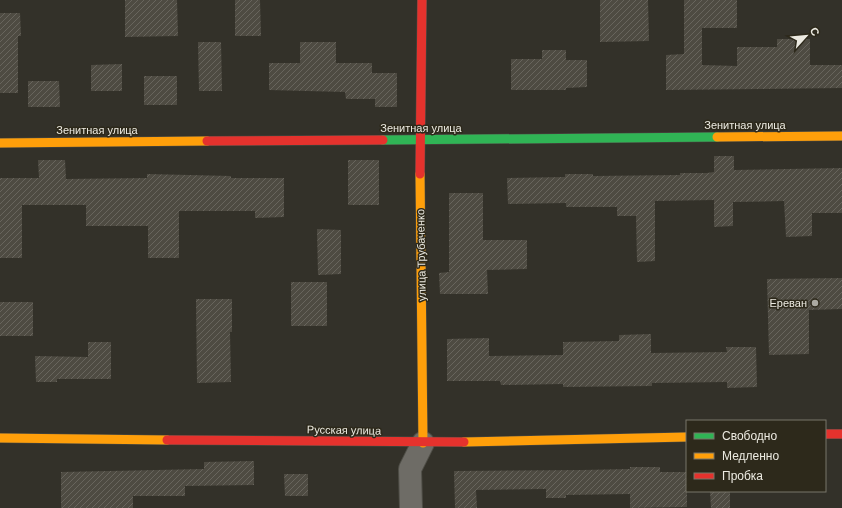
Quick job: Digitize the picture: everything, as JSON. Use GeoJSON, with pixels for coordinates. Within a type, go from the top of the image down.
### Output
{"type":"FeatureCollection","features":[{"type":"Feature","properties":{"kind":"street","name":"улица Трубаченко"},"geometry":{"type":"LineString","coordinates":[[411,508],[410,469],[423,443],[420,140],[422,0]]}},
{"type":"Feature","properties":{"kind":"street","name":"Зенитная улица"},"geometry":{"type":"LineString","coordinates":[[0,143],[842,136]]}},
{"type":"Feature","properties":{"kind":"street"},"geometry":{"type":"LineString","coordinates":[[826,434],[842,434]]}},
{"type":"Feature","properties":{"kind":"street","name":"Русская улица"},"geometry":{"type":"LineString","coordinates":[[0,438],[423,443],[686,437]]}},
{"type":"Feature","properties":{"kind":"building"},"geometry":{"type":"Polygon","coordinates":[[[125,0],[177,0],[178,36],[125,37],[125,0]]]}},
{"type":"Feature","properties":{"kind":"building"},"geometry":{"type":"Polygon","coordinates":[[[235,0],[260,0],[261,36],[235,36],[235,0]]]}},
{"type":"Feature","properties":{"kind":"building"},"geometry":{"type":"Polygon","coordinates":[[[600,0],[648,0],[649,41],[600,42],[600,0]]]}},
{"type":"Feature","properties":{"kind":"building"},"geometry":{"type":"Polygon","coordinates":[[[684,0],[737,0],[737,28],[702,28],[702,65],[737,66],[737,47],[777,47],[777,39],[810,39],[810,65],[842,65],[842,88],[666,90],[666,55],[684,54],[684,0]]]}},
{"type":"Feature","properties":{"kind":"building"},"geometry":{"type":"Polygon","coordinates":[[[0,13],[20,13],[21,36],[18,36],[18,93],[0,93],[0,13]]]}},
{"type":"Feature","properties":{"kind":"building"},"geometry":{"type":"Polygon","coordinates":[[[198,42],[221,42],[222,91],[199,91],[198,42]]]}},
{"type":"Feature","properties":{"kind":"building"},"geometry":{"type":"Polygon","coordinates":[[[300,42],[336,42],[336,63],[372,63],[372,73],[397,73],[397,107],[375,107],[375,99],[346,99],[345,92],[269,90],[269,63],[300,63],[300,42]]]}},
{"type":"Feature","properties":{"kind":"building"},"geometry":{"type":"Polygon","coordinates":[[[542,50],[566,50],[566,60],[587,60],[587,87],[566,88],[566,90],[511,90],[511,59],[542,59],[542,50]]]}},
{"type":"Feature","properties":{"kind":"building"},"geometry":{"type":"Polygon","coordinates":[[[122,64],[122,91],[91,91],[91,65],[122,64]]]}},
{"type":"Feature","properties":{"kind":"building"},"geometry":{"type":"Polygon","coordinates":[[[144,76],[177,76],[177,105],[144,105],[144,76]]]}},
{"type":"Feature","properties":{"kind":"building"},"geometry":{"type":"Polygon","coordinates":[[[28,81],[59,81],[60,107],[28,107],[28,81]]]}},
{"type":"Feature","properties":{"kind":"building"},"geometry":{"type":"Polygon","coordinates":[[[714,156],[734,156],[734,170],[842,168],[842,213],[812,213],[812,236],[786,237],[784,201],[733,202],[733,226],[714,227],[714,200],[655,201],[655,261],[637,262],[636,216],[617,216],[617,207],[566,207],[566,203],[508,204],[507,178],[565,177],[565,174],[593,174],[593,176],[680,175],[680,173],[707,173],[714,172],[714,156]]]}},
{"type":"Feature","properties":{"kind":"building"},"geometry":{"type":"Polygon","coordinates":[[[38,160],[65,160],[66,179],[147,178],[147,174],[231,176],[231,178],[284,178],[284,217],[255,218],[255,211],[179,211],[179,258],[148,258],[148,226],[86,226],[86,205],[22,205],[22,258],[0,258],[0,178],[39,178],[38,160]]]}},
{"type":"Feature","properties":{"kind":"building"},"geometry":{"type":"Polygon","coordinates":[[[348,160],[379,160],[379,205],[348,205],[348,160]]]}},
{"type":"Feature","properties":{"kind":"building"},"geometry":{"type":"Polygon","coordinates":[[[449,193],[483,193],[483,240],[527,240],[527,269],[487,270],[488,294],[440,294],[439,273],[449,272],[449,193]]]}},
{"type":"Feature","properties":{"kind":"building"},"geometry":{"type":"Polygon","coordinates":[[[317,229],[341,230],[341,274],[318,275],[317,229]]]}},
{"type":"Feature","properties":{"kind":"building"},"geometry":{"type":"Polygon","coordinates":[[[842,278],[842,309],[809,310],[809,354],[769,355],[767,279],[842,278]]]}},
{"type":"Feature","properties":{"kind":"building"},"geometry":{"type":"Polygon","coordinates":[[[291,282],[327,282],[327,326],[291,326],[291,282]]]}},
{"type":"Feature","properties":{"kind":"building"},"geometry":{"type":"Polygon","coordinates":[[[196,299],[232,299],[232,332],[230,332],[231,382],[197,383],[196,299]]]}},
{"type":"Feature","properties":{"kind":"building"},"geometry":{"type":"Polygon","coordinates":[[[0,302],[33,302],[33,336],[0,336],[0,302]]]}},
{"type":"Feature","properties":{"kind":"building"},"geometry":{"type":"Polygon","coordinates":[[[651,334],[651,353],[727,352],[726,347],[756,347],[757,387],[727,388],[727,382],[652,383],[652,386],[563,387],[563,384],[501,385],[500,381],[447,381],[447,339],[489,338],[489,356],[563,355],[563,342],[619,341],[619,335],[651,334]]]}},
{"type":"Feature","properties":{"kind":"building"},"geometry":{"type":"Polygon","coordinates":[[[88,342],[111,342],[111,379],[57,379],[57,382],[36,382],[35,356],[88,357],[88,342]]]}},
{"type":"Feature","properties":{"kind":"building"},"geometry":{"type":"Polygon","coordinates":[[[254,461],[254,485],[185,486],[185,496],[133,496],[133,508],[61,508],[61,472],[204,469],[204,462],[254,461]]]}},
{"type":"Feature","properties":{"kind":"building"},"geometry":{"type":"Polygon","coordinates":[[[630,467],[660,467],[660,472],[686,472],[687,507],[630,508],[630,494],[566,495],[566,498],[546,498],[546,489],[476,490],[477,508],[455,508],[454,471],[630,469],[630,467]]]}},
{"type":"Feature","properties":{"kind":"building"},"geometry":{"type":"Polygon","coordinates":[[[284,474],[308,474],[308,496],[285,496],[284,474]]]}},
{"type":"Feature","properties":{"kind":"building"},"geometry":{"type":"Polygon","coordinates":[[[710,492],[730,492],[730,508],[711,508],[710,492]]]}},
{"type":"Feature","properties":{"kind":"traffic: fast"},"geometry":{"type":"LineString","coordinates":[[383,140],[717,137]]}},
{"type":"Feature","properties":{"kind":"traffic: slow"},"geometry":{"type":"LineString","coordinates":[[717,137],[842,136]]}},
{"type":"Feature","properties":{"kind":"traffic: slow"},"geometry":{"type":"LineString","coordinates":[[0,143],[207,141]]}},
{"type":"Feature","properties":{"kind":"traffic: slow"},"geometry":{"type":"LineString","coordinates":[[420,174],[423,443]]}},
{"type":"Feature","properties":{"kind":"traffic: slow"},"geometry":{"type":"LineString","coordinates":[[464,442],[686,437]]}},
{"type":"Feature","properties":{"kind":"traffic: slow"},"geometry":{"type":"LineString","coordinates":[[0,438],[167,440]]}},
{"type":"Feature","properties":{"kind":"traffic: jam"},"geometry":{"type":"LineString","coordinates":[[420,174],[422,0]]}},
{"type":"Feature","properties":{"kind":"traffic: jam"},"geometry":{"type":"LineString","coordinates":[[207,141],[383,140]]}},
{"type":"Feature","properties":{"kind":"traffic: jam"},"geometry":{"type":"LineString","coordinates":[[826,434],[842,434]]}},
{"type":"Feature","properties":{"kind":"traffic: jam"},"geometry":{"type":"LineString","coordinates":[[167,440],[464,442]]}},
{"type":"Feature","properties":{"kind":"place","name":"Ереван"},"geometry":{"type":"Point","coordinates":[815,303]}}]}
